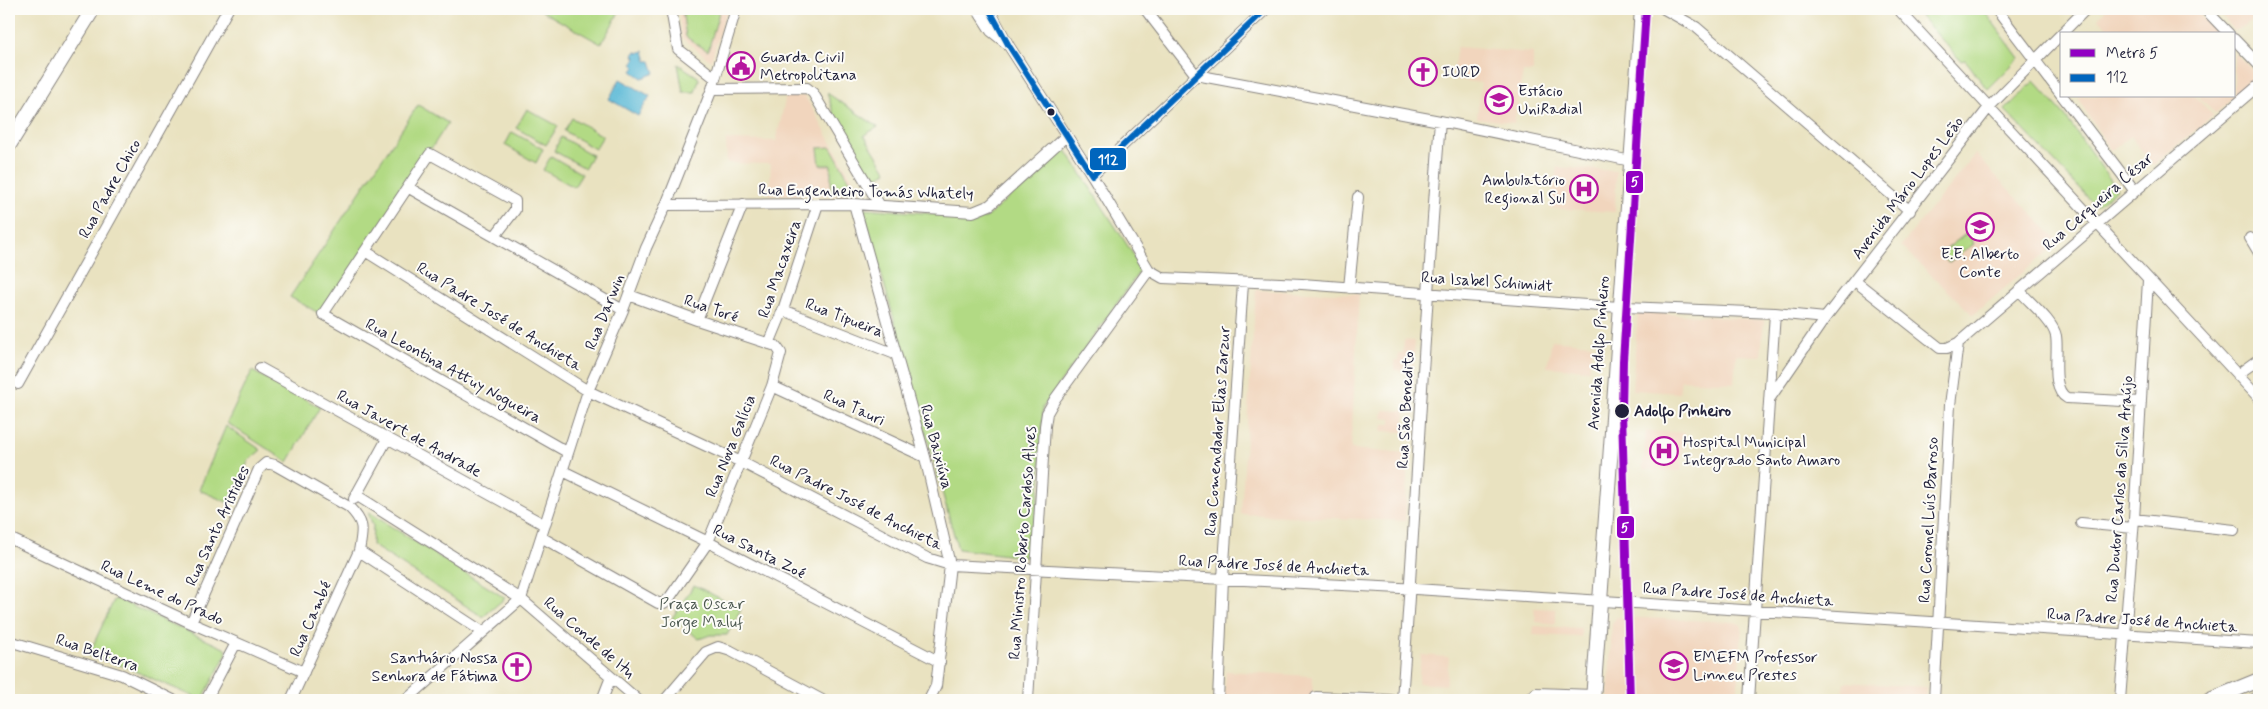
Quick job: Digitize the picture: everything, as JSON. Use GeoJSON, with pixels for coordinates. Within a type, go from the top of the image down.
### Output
{"type":"FeatureCollection","features":[{"type":"Feature","properties":{"kind":"main road"},"geometry":{"type":"LineString","coordinates":[[9,127],[84,9]]}},
{"type":"Feature","properties":{"kind":"main road"},"geometry":{"type":"LineString","coordinates":[[9,145],[93,9]]}},
{"type":"Feature","properties":{"kind":"main road","name":"Avenida Adolfo Pinheiro"},"geometry":{"type":"LineString","coordinates":[[1593,698],[1642,9]]}},
{"type":"Feature","properties":{"kind":"main road"},"geometry":{"type":"LineString","coordinates":[[2210,700],[2259,680]]}},
{"type":"Feature","properties":{"kind":"street","name":"Rua Padre Chico"},"geometry":{"type":"LineString","coordinates":[[18,384],[228,9]]}},
{"type":"Feature","properties":{"kind":"street"},"geometry":{"type":"LineString","coordinates":[[671,9],[678,50],[714,78]]}},
{"type":"Feature","properties":{"kind":"street","name":"Rua Darwin"},"geometry":{"type":"LineString","coordinates":[[521,599],[588,391],[623,310],[646,248],[666,205],[712,89],[736,9]]}},
{"type":"Feature","properties":{"kind":"street"},"geometry":{"type":"LineString","coordinates":[[977,9],[991,31],[1009,46]]}},
{"type":"Feature","properties":{"kind":"street"},"geometry":{"type":"LineString","coordinates":[[990,9],[1009,46],[1092,175],[1149,270]]}},
{"type":"Feature","properties":{"kind":"street"},"geometry":{"type":"LineString","coordinates":[[1145,9],[1196,75],[1631,161]]}},
{"type":"Feature","properties":{"kind":"street"},"geometry":{"type":"LineString","coordinates":[[1092,175],[1266,9]]}},
{"type":"Feature","properties":{"kind":"street"},"geometry":{"type":"LineString","coordinates":[[1664,9],[1696,27],[1910,211]]}},
{"type":"Feature","properties":{"kind":"street"},"geometry":{"type":"LineString","coordinates":[[1898,9],[2259,398]]}},
{"type":"Feature","properties":{"kind":"street"},"geometry":{"type":"LineString","coordinates":[[1996,9],[2060,94]]}},
{"type":"Feature","properties":{"kind":"street","name":"Avenida Mário Lopes Leão"},"geometry":{"type":"LineString","coordinates":[[2063,32],[2086,9]]}},
{"type":"Feature","properties":{"kind":"street"},"geometry":{"type":"LineString","coordinates":[[2205,9],[2227,32]]}},
{"type":"Feature","properties":{"kind":"street","name":"Avenida Mário Lopes Leão"},"geometry":{"type":"LineString","coordinates":[[1770,398],[1825,318],[1855,282],[1990,106],[2060,36]]}},
{"type":"Feature","properties":{"kind":"street"},"geometry":{"type":"LineString","coordinates":[[2236,41],[2259,65]]}},
{"type":"Feature","properties":{"kind":"street","name":"Rua Cerqueira César"},"geometry":{"type":"LineString","coordinates":[[1958,343],[2134,190],[2259,85]]}},
{"type":"Feature","properties":{"kind":"street"},"geometry":{"type":"LineString","coordinates":[[712,89],[807,88],[813,93],[879,204]]}},
{"type":"Feature","properties":{"kind":"street"},"geometry":{"type":"LineString","coordinates":[[2063,98],[2134,190]]}},
{"type":"Feature","properties":{"kind":"street","name":"Rua São Benedito"},"geometry":{"type":"LineString","coordinates":[[1402,700],[1427,293],[1440,122]]}},
{"type":"Feature","properties":{"kind":"street","name":"Rua Engenheiro Tomás Whately"},"geometry":{"type":"LineString","coordinates":[[666,205],[879,204],[973,212],[982,210],[990,205],[1066,136]]}},
{"type":"Feature","properties":{"kind":"street"},"geometry":{"type":"LineString","coordinates":[[365,251],[409,188],[427,156],[433,154],[515,201],[515,210],[495,236]]}},
{"type":"Feature","properties":{"kind":"street"},"geometry":{"type":"LineString","coordinates":[[409,188],[623,310]]}},
{"type":"Feature","properties":{"kind":"street"},"geometry":{"type":"LineString","coordinates":[[1349,288],[1358,198]]}},
{"type":"Feature","properties":{"kind":"street"},"geometry":{"type":"LineString","coordinates":[[697,320],[743,204]]}},
{"type":"Feature","properties":{"kind":"street","name":"Rua Macaxeira"},"geometry":{"type":"LineString","coordinates":[[769,344],[783,310],[818,204]]}},
{"type":"Feature","properties":{"kind":"street","name":"Rua Baixiúva"},"geometry":{"type":"LineString","coordinates":[[854,204],[925,458],[950,565],[940,662],[936,686],[929,700]]}},
{"type":"Feature","properties":{"kind":"street"},"geometry":{"type":"LineString","coordinates":[[2250,238],[2259,252]]}},
{"type":"Feature","properties":{"kind":"street","name":"Rua Leontina Attuy Nogueira"},"geometry":{"type":"LineString","coordinates":[[365,251],[324,311],[325,317],[567,452]]}},
{"type":"Feature","properties":{"kind":"street","name":"Rua Padre José de Anchieta"},"geometry":{"type":"LineString","coordinates":[[365,251],[588,391],[741,462],[927,558],[950,565],[1410,588],[1939,624],[2259,643]]}},
{"type":"Feature","properties":{"kind":"street","name":"Rua Isabel Schimidt"},"geometry":{"type":"LineString","coordinates":[[1149,270],[1163,278],[1349,288],[1620,307],[1775,313],[1825,318]]}},
{"type":"Feature","properties":{"kind":"street","name":"Rua Ministro Roberto Cardoso Alves"},"geometry":{"type":"LineString","coordinates":[[1028,700],[1047,413],[1055,399],[1149,270]]}},
{"type":"Feature","properties":{"kind":"street","name":"Rua Doutor Carlos da Silva Araújo"},"geometry":{"type":"LineString","coordinates":[[2120,700],[2134,524],[2148,280]]}},
{"type":"Feature","properties":{"kind":"street"},"geometry":{"type":"LineString","coordinates":[[1855,282],[1940,348],[1947,348],[1958,343]]}},
{"type":"Feature","properties":{"kind":"street","name":"Rua Comendador Elias Zarzur"},"geometry":{"type":"LineString","coordinates":[[1218,700],[1222,578],[1243,283]]}},
{"type":"Feature","properties":{"kind":"street"},"geometry":{"type":"LineString","coordinates":[[2019,290],[2054,330],[2057,347],[2057,387],[2062,396],[2067,398],[2141,402]]}},
{"type":"Feature","properties":{"kind":"street","name":"Rua Toré"},"geometry":{"type":"LineString","coordinates":[[629,295],[769,344],[779,348],[780,353]]}},
{"type":"Feature","properties":{"kind":"street","name":"Rua Tipueira"},"geometry":{"type":"LineString","coordinates":[[783,310],[895,354]]}},
{"type":"Feature","properties":{"kind":"street"},"geometry":{"type":"LineString","coordinates":[[1749,700],[1775,313]]}},
{"type":"Feature","properties":{"kind":"street","name":"Rua Coronel Luís Barroso"},"geometry":{"type":"LineString","coordinates":[[1934,700],[1950,405],[1958,343]]}},
{"type":"Feature","properties":{"kind":"street","name":"Rua Nova Galícia"},"geometry":{"type":"LineString","coordinates":[[541,538],[658,603],[664,603],[708,542],[772,386],[780,353]]}},
{"type":"Feature","properties":{"kind":"street"},"geometry":{"type":"LineString","coordinates":[[2237,374],[2259,359]]}},
{"type":"Feature","properties":{"kind":"street","name":"Rua Javert de Andrade"},"geometry":{"type":"LineString","coordinates":[[260,368],[545,524]]}},
{"type":"Feature","properties":{"kind":"street","name":"Rua Tauri"},"geometry":{"type":"LineString","coordinates":[[772,386],[925,458]]}},
{"type":"Feature","properties":{"kind":"street"},"geometry":{"type":"LineString","coordinates":[[349,507],[387,439]]}},
{"type":"Feature","properties":{"kind":"street","name":"Rua Santo Aristides"},"geometry":{"type":"LineString","coordinates":[[191,624],[259,469],[266,464],[275,464],[349,507],[358,515],[363,530],[358,550]]}},
{"type":"Feature","properties":{"kind":"street","name":"Rua Santa Zoé"},"geometry":{"type":"LineString","coordinates":[[563,471],[708,542],[940,662]]}},
{"type":"Feature","properties":{"kind":"street","name":"Rua Conde de Itu"},"geometry":{"type":"LineString","coordinates":[[356,495],[521,599],[638,700]]}},
{"type":"Feature","properties":{"kind":"street"},"geometry":{"type":"LineString","coordinates":[[2081,523],[2234,530]]}},
{"type":"Feature","properties":{"kind":"street","name":"Rua Leme do Prado"},"geometry":{"type":"LineString","coordinates":[[9,538],[191,624],[304,672]]}},
{"type":"Feature","properties":{"kind":"street"},"geometry":{"type":"LineString","coordinates":[[358,550],[484,632]]}},
{"type":"Feature","properties":{"kind":"street","name":"Rua Cambé"},"geometry":{"type":"LineString","coordinates":[[291,700],[358,550]]}},
{"type":"Feature","properties":{"kind":"street"},"geometry":{"type":"LineString","coordinates":[[406,700],[521,599]]}},
{"type":"Feature","properties":{"kind":"street","name":"Rua Belterra"},"geometry":{"type":"LineString","coordinates":[[9,641],[122,675],[156,696],[174,700]]}},
{"type":"Feature","properties":{"kind":"street"},"geometry":{"type":"LineString","coordinates":[[206,700],[236,643]]}},
{"type":"Feature","properties":{"kind":"street"},"geometry":{"type":"LineString","coordinates":[[665,700],[706,652],[718,647],[731,651],[822,700]]}},
{"type":"Feature","properties":{"kind":"street"},"geometry":{"type":"LineString","coordinates":[[602,700],[610,677]]}},
{"type":"Feature","properties":{"kind":"street"},"geometry":{"type":"LineString","coordinates":[[1530,700],[1536,693],[1593,698]]}},
{"type":"Feature","properties":{"kind":"street"},"geometry":{"type":"LineString","coordinates":[[1316,697],[1391,700]]}},
{"type":"Feature","properties":{"kind":"shaded area"},"geometry":{"type":"Polygon","coordinates":[[[678,9],[727,9],[711,61],[682,38],[678,9]]]}},
{"type":"Feature","properties":{"kind":"shaded area"},"geometry":{"type":"Polygon","coordinates":[[[2107,9],[2194,9],[2217,32],[2113,32],[2098,18],[2107,9]]]}},
{"type":"Feature","properties":{"kind":"shaded area"},"geometry":{"type":"Polygon","coordinates":[[[2216,9],[2259,9],[2259,16],[2235,31],[2216,9]]]}},
{"type":"Feature","properties":{"kind":"shaded area","name":"Estácio UniRadial"},"geometry":{"type":"Polygon","coordinates":[[[1457,47],[1533,53],[1533,72],[1523,72],[1514,123],[1477,118],[1481,83],[1452,79],[1457,47]]]}},
{"type":"Feature","properties":{"kind":"shaded area"},"geometry":{"type":"Polygon","coordinates":[[[2236,54],[2259,76],[2236,96],[2236,54]]]}},
{"type":"Feature","properties":{"kind":"shaded area"},"geometry":{"type":"Polygon","coordinates":[[[786,96],[805,96],[862,196],[769,195],[771,164],[727,163],[726,140],[776,141],[786,96]]]}},
{"type":"Feature","properties":{"kind":"shaded area"},"geometry":{"type":"Polygon","coordinates":[[[2196,98],[2214,115],[2153,165],[2130,136],[2111,151],[2078,99],[2196,98]]]}},
{"type":"Feature","properties":{"kind":"shaded area"},"geometry":{"type":"Polygon","coordinates":[[[2200,98],[2233,98],[2216,113],[2200,98]]]}},
{"type":"Feature","properties":{"kind":"shaded area","name":"E.E. Alberto Conte"},"geometry":{"type":"Polygon","coordinates":[[[1975,154],[2059,242],[1973,315],[1901,246],[1975,154]]]}},
{"type":"Feature","properties":{"kind":"shaded area","name":"Ambulatório Regional Sul"},"geometry":{"type":"Polygon","coordinates":[[[1557,167],[1616,171],[1615,212],[1550,208],[1557,167]]]}},
{"type":"Feature","properties":{"kind":"shaded area"},"geometry":{"type":"Polygon","coordinates":[[[1256,290],[1359,294],[1351,449],[1408,454],[1405,521],[1241,514],[1256,290]]]}},
{"type":"Feature","properties":{"kind":"shaded area"},"geometry":{"type":"Polygon","coordinates":[[[1638,312],[1764,320],[1761,356],[1736,355],[1734,383],[1681,380],[1679,393],[1632,390],[1638,312]]]}},
{"type":"Feature","properties":{"kind":"shaded area"},"geometry":{"type":"Polygon","coordinates":[[[1404,340],[1415,341],[1413,372],[1394,370],[1394,360],[1398,360],[1398,354],[1403,354],[1404,340]]]}},
{"type":"Feature","properties":{"kind":"shaded area"},"geometry":{"type":"Polygon","coordinates":[[[1552,340],[1592,344],[1589,370],[1547,367],[1552,340]]]}},
{"type":"Feature","properties":{"kind":"shaded area"},"geometry":{"type":"Polygon","coordinates":[[[1383,410],[1405,411],[1404,432],[1382,431],[1383,424],[1391,424],[1391,419],[1382,418],[1383,410]]]}},
{"type":"Feature","properties":{"kind":"shaded area","name":"Hospital Municipal Integrado Santo Amaro"},"geometry":{"type":"Polygon","coordinates":[[[1646,431],[1684,433],[1681,471],[1643,469],[1646,431]]]}},
{"type":"Feature","properties":{"kind":"shaded area"},"geometry":{"type":"Polygon","coordinates":[[[1534,608],[1556,609],[1556,624],[1536,622],[1534,608]]]}},
{"type":"Feature","properties":{"kind":"shaded area","name":"EMEFM Professor Linneu Prestes"},"geometry":{"type":"Polygon","coordinates":[[[1617,617],[1734,622],[1740,624],[1742,627],[1737,700],[1608,700],[1612,623],[1617,617]]]}},
{"type":"Feature","properties":{"kind":"shaded area"},"geometry":{"type":"Polygon","coordinates":[[[1534,626],[1581,628],[1581,637],[1533,635],[1534,626]]]}},
{"type":"Feature","properties":{"kind":"shaded area"},"geometry":{"type":"Polygon","coordinates":[[[1421,655],[1449,657],[1446,685],[1418,683],[1421,655]]]}},
{"type":"Feature","properties":{"kind":"shaded area"},"geometry":{"type":"Polygon","coordinates":[[[1226,671],[1313,676],[1312,700],[1224,700],[1226,671]]]}},
{"type":"Feature","properties":{"kind":"shaded area"},"geometry":{"type":"Polygon","coordinates":[[[1844,682],[1926,687],[1925,700],[1843,700],[1844,682]]]}},
{"type":"Feature","properties":{"kind":"green space"},"geometry":{"type":"Polygon","coordinates":[[[543,9],[621,9],[601,44],[542,11],[543,9]]]}},
{"type":"Feature","properties":{"kind":"green space"},"geometry":{"type":"Polygon","coordinates":[[[682,9],[720,9],[708,51],[686,37],[682,9]]]}},
{"type":"Feature","properties":{"kind":"green space"},"geometry":{"type":"Polygon","coordinates":[[[1914,9],[1983,9],[2019,58],[1988,89],[1965,60],[1961,61],[1914,9]]]}},
{"type":"Feature","properties":{"kind":"green space"},"geometry":{"type":"Polygon","coordinates":[[[678,64],[698,77],[699,80],[695,92],[683,92],[678,64]]]}},
{"type":"Feature","properties":{"kind":"green space"},"geometry":{"type":"Polygon","coordinates":[[[2034,81],[2062,112],[2117,189],[2096,206],[2005,110],[2034,81]]]}},
{"type":"Feature","properties":{"kind":"green space"},"geometry":{"type":"Polygon","coordinates":[[[827,93],[878,127],[864,135],[887,172],[872,180],[836,121],[827,93]]]}},
{"type":"Feature","properties":{"kind":"green space"},"geometry":{"type":"Polygon","coordinates":[[[418,105],[448,123],[322,315],[290,297],[418,105]]]}},
{"type":"Feature","properties":{"kind":"green space"},"geometry":{"type":"Polygon","coordinates":[[[527,109],[558,126],[546,145],[516,128],[527,109]]]}},
{"type":"Feature","properties":{"kind":"green space"},"geometry":{"type":"Polygon","coordinates":[[[572,118],[603,136],[595,149],[564,131],[572,118]]]}},
{"type":"Feature","properties":{"kind":"green space"},"geometry":{"type":"Polygon","coordinates":[[[512,132],[543,149],[536,163],[505,145],[512,132]]]}},
{"type":"Feature","properties":{"kind":"green space"},"geometry":{"type":"Polygon","coordinates":[[[561,137],[592,155],[585,168],[554,151],[561,137]]]}},
{"type":"Feature","properties":{"kind":"green space"},"geometry":{"type":"Polygon","coordinates":[[[831,147],[856,192],[831,193],[831,165],[820,165],[818,148],[831,147]]]}},
{"type":"Feature","properties":{"kind":"green space"},"geometry":{"type":"Polygon","coordinates":[[[1064,147],[1142,268],[1043,407],[1040,482],[1031,558],[958,549],[863,208],[986,218],[1064,147]]]}},
{"type":"Feature","properties":{"kind":"green space"},"geometry":{"type":"Polygon","coordinates":[[[551,156],[582,174],[574,187],[543,170],[551,156]]]}},
{"type":"Feature","properties":{"kind":"green space"},"geometry":{"type":"Polygon","coordinates":[[[1967,233],[1974,244],[1948,263],[1941,253],[1967,233]]]}},
{"type":"Feature","properties":{"kind":"green space"},"geometry":{"type":"Polygon","coordinates":[[[252,371],[320,407],[288,462],[227,423],[252,371]]]}},
{"type":"Feature","properties":{"kind":"green space"},"geometry":{"type":"Polygon","coordinates":[[[226,426],[261,450],[249,460],[229,503],[199,490],[226,426]]]}},
{"type":"Feature","properties":{"kind":"green space"},"geometry":{"type":"Polygon","coordinates":[[[368,512],[505,598],[483,617],[372,545],[373,526],[368,512]]]}},
{"type":"Feature","properties":{"kind":"green space","name":"Praça Oscar Jorge Maluf"},"geometry":{"type":"Polygon","coordinates":[[[694,585],[741,609],[727,635],[710,635],[699,639],[672,618],[694,585]]]}},
{"type":"Feature","properties":{"kind":"green space"},"geometry":{"type":"Polygon","coordinates":[[[117,599],[226,649],[227,653],[202,700],[123,666],[88,656],[114,600],[117,599]]]}},
{"type":"Feature","properties":{"kind":"water"},"geometry":{"type":"Polygon","coordinates":[[[636,51],[638,53],[644,51],[647,61],[651,61],[655,73],[642,78],[632,71],[635,67],[632,64],[636,58],[633,55],[636,51]]]}},
{"type":"Feature","properties":{"kind":"water"},"geometry":{"type":"Polygon","coordinates":[[[620,79],[650,96],[638,116],[609,99],[620,79]]]}},
{"type":"Feature","properties":{"kind":"metro line","name":"5"},"geometry":{"type":"LineString","coordinates":[[1630,700],[1622,411],[1623,361],[1646,9]]}},
{"type":"Feature","properties":{"kind":"transit line","name":"112"},"geometry":{"type":"LineString","coordinates":[[989,9],[1009,46],[1092,175],[1266,9]]}},
{"type":"Feature","properties":{"kind":"place","name":"Guarda Civil Metropolitana"},"geometry":{"type":"Point","coordinates":[741,66]}},
{"type":"Feature","properties":{"kind":"place","name":"IURD"},"geometry":{"type":"Point","coordinates":[1423,72]}},
{"type":"Feature","properties":{"kind":"place","name":"Estácio UniRadial"},"geometry":{"type":"Point","coordinates":[1499,100]}},
{"type":"Feature","properties":{"kind":"place","name":"Ambulatório Regional Sul"},"geometry":{"type":"Point","coordinates":[1584,189]}},
{"type":"Feature","properties":{"kind":"place","name":"E.E. Alberto Conte"},"geometry":{"type":"Point","coordinates":[1980,227]}},
{"type":"Feature","properties":{"kind":"place","name":"Adolfo Pinheiro"},"geometry":{"type":"Point","coordinates":[1622,411]}},
{"type":"Feature","properties":{"kind":"place","name":"Hospital Municipal Integrado Santo Amaro"},"geometry":{"type":"Point","coordinates":[1664,451]}},
{"type":"Feature","properties":{"kind":"place","name":"EMEFM Professor Linneu Prestes"},"geometry":{"type":"Point","coordinates":[1674,666]}},
{"type":"Feature","properties":{"kind":"place","name":"Santuário Nossa Senhora de Fátima"},"geometry":{"type":"Point","coordinates":[517,667]}}]}
